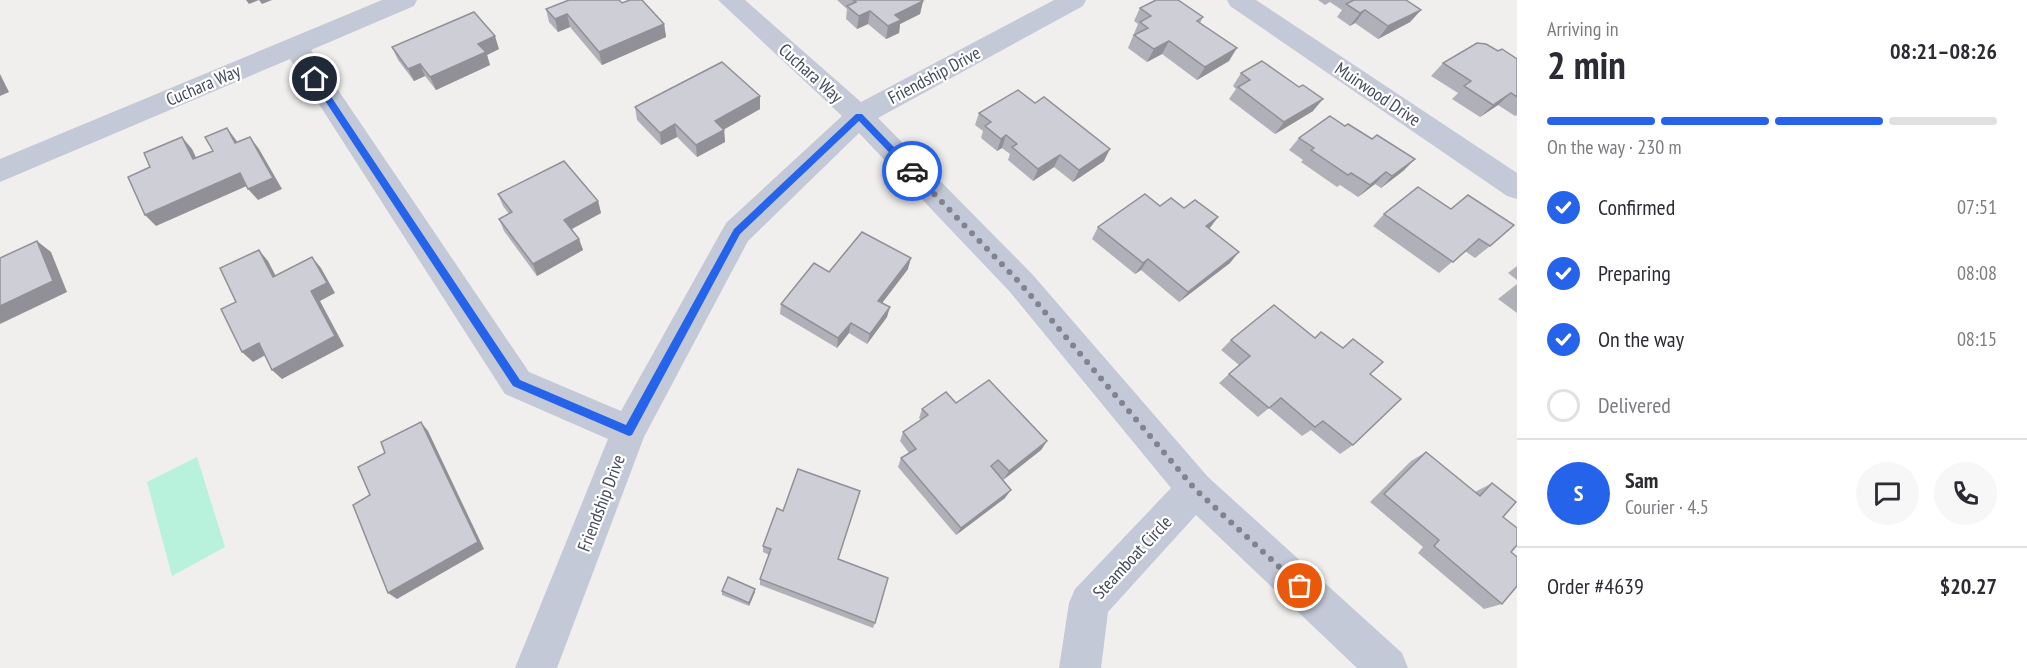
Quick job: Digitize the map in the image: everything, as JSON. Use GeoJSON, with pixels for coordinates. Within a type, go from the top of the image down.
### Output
{"type":"FeatureCollection","features":[{"type":"Feature","properties":{"kind":"street","name":"Cuchara Way"},"geometry":{"type":"LineString","coordinates":[[0,171],[405,0]]}},
{"type":"Feature","properties":{"kind":"street","name":"Cuchara Way"},"geometry":{"type":"LineString","coordinates":[[730,0],[859,116],[1020,283],[1195,489],[1387,668]]}},
{"type":"Feature","properties":{"kind":"street","name":"Friendship Drive"},"geometry":{"type":"LineString","coordinates":[[536,668],[629,431],[737,232],[859,116],[1074,0]]}},
{"type":"Feature","properties":{"kind":"street","name":"Muirwood Drive"},"geometry":{"type":"LineString","coordinates":[[1239,0],[1517,188]]}},
{"type":"Feature","properties":{"kind":"street"},"geometry":{"type":"LineString","coordinates":[[295,46],[517,383],[629,431]]}},
{"type":"Feature","properties":{"kind":"street","name":"Steamboat Circle"},"geometry":{"type":"LineString","coordinates":[[1080,668],[1089,603],[1195,489]]}},
{"type":"Feature","properties":{"kind":"green space"},"geometry":{"type":"Polygon","coordinates":[[[197,457],[225,547],[172,576],[147,482],[197,457]]]}},
{"type":"Feature","properties":{"kind":"building"},"geometry":{"type":"Polygon","coordinates":[[[569,0],[619,0],[622,3],[642,0],[664,24],[599,52],[567,14],[555,19],[546,9],[569,0]]]}},
{"type":"Feature","properties":{"kind":"building"},"geometry":{"type":"Polygon","coordinates":[[[853,0],[923,1],[895,15],[901,20],[888,26],[870,11],[859,16],[847,6],[856,2],[853,0]]]}},
{"type":"Feature","properties":{"kind":"building"},"geometry":{"type":"Polygon","coordinates":[[[1156,0],[1178,0],[1203,17],[1197,21],[1237,48],[1205,67],[1169,41],[1154,49],[1134,35],[1148,28],[1140,22],[1151,16],[1140,8],[1156,0]]]}},
{"type":"Feature","properties":{"kind":"building"},"geometry":{"type":"Polygon","coordinates":[[[1354,0],[1406,0],[1421,10],[1388,26],[1365,10],[1360,13],[1346,4],[1354,0]]]}},
{"type":"Feature","properties":{"kind":"building"},"geometry":{"type":"Polygon","coordinates":[[[474,12],[495,36],[478,44],[486,52],[430,77],[420,64],[408,69],[392,47],[474,12]]]}},
{"type":"Feature","properties":{"kind":"building"},"geometry":{"type":"Polygon","coordinates":[[[1477,43],[1486,44],[1498,51],[1502,49],[1517,59],[1517,97],[1511,93],[1493,105],[1464,86],[1471,81],[1443,63],[1477,43]]]}},
{"type":"Feature","properties":{"kind":"building"},"geometry":{"type":"Polygon","coordinates":[[[1262,61],[1299,87],[1303,85],[1323,99],[1284,122],[1238,87],[1250,80],[1241,73],[1262,61]]]}},
{"type":"Feature","properties":{"kind":"building"},"geometry":{"type":"Polygon","coordinates":[[[722,62],[760,96],[715,121],[724,130],[696,145],[675,124],[660,133],[635,107],[722,62]]]}},
{"type":"Feature","properties":{"kind":"building"},"geometry":{"type":"Polygon","coordinates":[[[1018,90],[1035,103],[1044,97],[1110,149],[1079,170],[1060,155],[1038,169],[1012,147],[1017,144],[1006,135],[1001,139],[985,126],[991,122],[979,113],[1018,90]]]}},
{"type":"Feature","properties":{"kind":"building"},"geometry":{"type":"Polygon","coordinates":[[[1330,116],[1372,139],[1377,135],[1415,159],[1392,176],[1386,172],[1370,185],[1351,173],[1348,175],[1311,150],[1314,148],[1299,138],[1330,116]]]}},
{"type":"Feature","properties":{"kind":"building"},"geometry":{"type":"Polygon","coordinates":[[[227,128],[235,143],[250,137],[273,178],[248,189],[240,173],[145,215],[128,177],[150,167],[144,153],[182,137],[193,159],[213,151],[205,137],[227,128]]]}},
{"type":"Feature","properties":{"kind":"building"},"geometry":{"type":"Polygon","coordinates":[[[564,161],[598,201],[564,220],[579,239],[533,264],[499,219],[512,212],[498,194],[564,161]]]}},
{"type":"Feature","properties":{"kind":"building"},"geometry":{"type":"Polygon","coordinates":[[[1418,187],[1451,209],[1468,195],[1514,225],[1490,246],[1479,239],[1453,262],[1384,214],[1418,187]]]}},
{"type":"Feature","properties":{"kind":"building"},"geometry":{"type":"Polygon","coordinates":[[[1145,194],[1160,206],[1171,198],[1184,208],[1195,200],[1218,217],[1206,226],[1239,252],[1188,292],[1148,259],[1143,263],[1098,227],[1145,194]]]}},
{"type":"Feature","properties":{"kind":"building"},"geometry":{"type":"Polygon","coordinates":[[[862,232],[911,258],[878,301],[890,307],[870,334],[851,323],[838,338],[781,304],[814,263],[829,272],[862,232]]]}},
{"type":"Feature","properties":{"kind":"building"},"geometry":{"type":"Polygon","coordinates":[[[37,241],[53,281],[0,306],[0,258],[37,241]]]}},
{"type":"Feature","properties":{"kind":"building"},"geometry":{"type":"Polygon","coordinates":[[[259,250],[273,277],[312,257],[327,283],[311,291],[335,336],[272,370],[259,343],[242,352],[221,309],[236,302],[220,268],[259,250]]]}},
{"type":"Feature","properties":{"kind":"building"},"geometry":{"type":"Polygon","coordinates":[[[1274,305],[1315,338],[1321,332],[1343,348],[1353,339],[1383,362],[1370,374],[1401,399],[1353,445],[1323,421],[1315,427],[1281,398],[1269,408],[1229,374],[1250,356],[1231,340],[1274,305]]]}},
{"type":"Feature","properties":{"kind":"building"},"geometry":{"type":"Polygon","coordinates":[[[989,380],[1047,441],[1009,471],[998,460],[991,466],[1011,490],[961,528],[901,458],[916,449],[903,432],[928,415],[922,409],[946,392],[956,403],[989,380]]]}},
{"type":"Feature","properties":{"kind":"building"},"geometry":{"type":"Polygon","coordinates":[[[421,422],[478,542],[388,593],[353,505],[370,495],[358,467],[385,453],[381,442],[421,422]]]}},
{"type":"Feature","properties":{"kind":"building"},"geometry":{"type":"Polygon","coordinates":[[[1426,452],[1480,496],[1492,483],[1516,502],[1503,517],[1517,528],[1517,545],[1511,552],[1517,557],[1517,586],[1502,604],[1434,546],[1439,540],[1384,494],[1426,452]]]}},
{"type":"Feature","properties":{"kind":"building"},"geometry":{"type":"Polygon","coordinates":[[[798,469],[860,491],[838,559],[888,578],[875,623],[760,579],[771,549],[763,546],[777,508],[783,511],[798,469]]]}},
{"type":"Feature","properties":{"kind":"building"},"geometry":{"type":"Polygon","coordinates":[[[728,577],[755,589],[749,603],[722,591],[728,577]]]}},
{"type":"Feature","properties":{"kind":"way so far"},"geometry":{"type":"LineString","coordinates":[[912,171],[1020,283],[1195,489],[1300,586]]}},
{"type":"Feature","properties":{"kind":"route"},"geometry":{"type":"LineString","coordinates":[[315,79],[517,383],[629,431],[737,232],[859,116],[912,171]]}}]}
